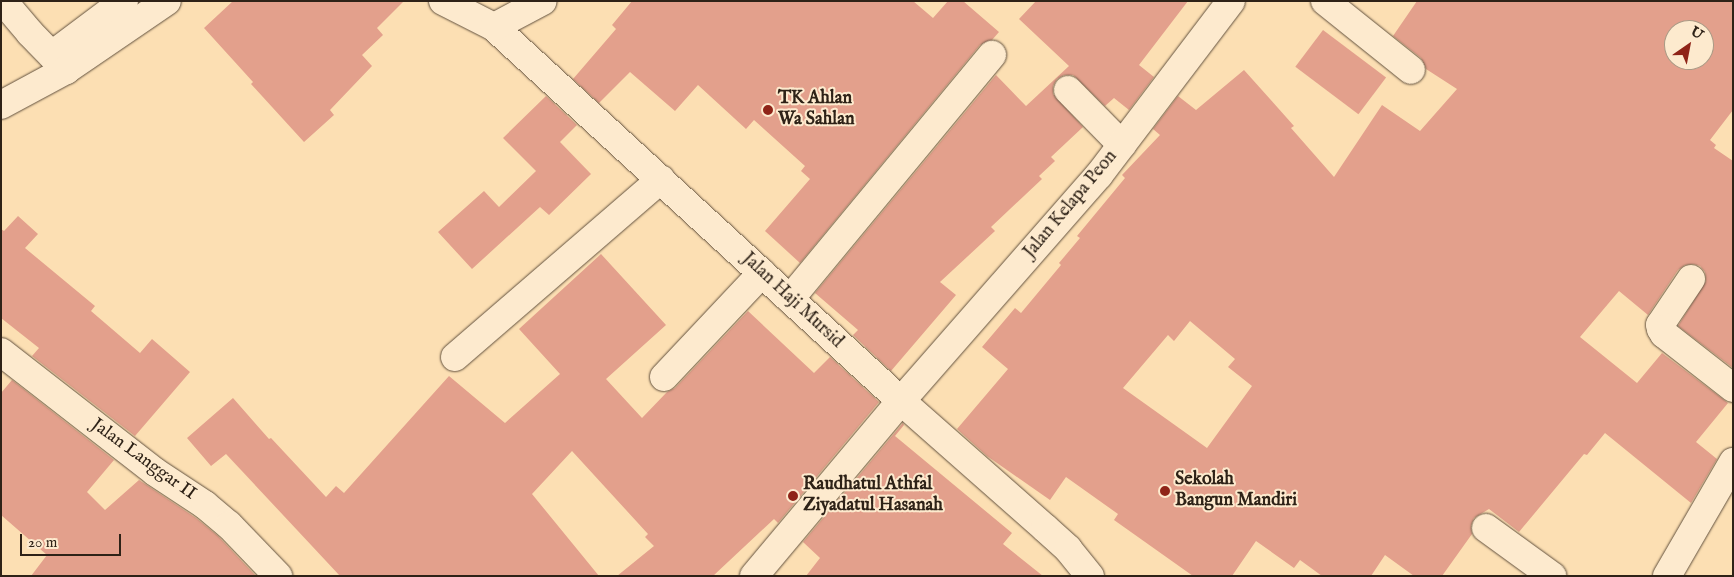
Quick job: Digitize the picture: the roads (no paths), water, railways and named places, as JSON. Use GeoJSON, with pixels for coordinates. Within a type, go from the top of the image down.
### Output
{"type":"FeatureCollection","features":[{"type":"Feature","properties":{"kind":"street"},"geometry":{"type":"LineString","coordinates":[[3,1],[59,62]]}},
{"type":"Feature","properties":{"kind":"street"},"geometry":{"type":"LineString","coordinates":[[1,105],[59,62],[124,1]]}},
{"type":"Feature","properties":{"kind":"street"},"geometry":{"type":"LineString","coordinates":[[59,62],[167,1]]}},
{"type":"Feature","properties":{"kind":"street","name":"Jalan Haji Mursid"},"geometry":{"type":"LineString","coordinates":[[443,1],[494,27],[901,402],[1046,528],[1068,549],[1090,576]]}},
{"type":"Feature","properties":{"kind":"street"},"geometry":{"type":"LineString","coordinates":[[494,27],[543,1]]}},
{"type":"Feature","properties":{"kind":"street","name":"Jalan Kelapa Peon"},"geometry":{"type":"LineString","coordinates":[[754,576],[901,402],[1099,175],[1231,1]]}},
{"type":"Feature","properties":{"kind":"street"},"geometry":{"type":"LineString","coordinates":[[1325,1],[1410,70]]}},
{"type":"Feature","properties":{"kind":"street"},"geometry":{"type":"LineString","coordinates":[[790,300],[992,54]]}},
{"type":"Feature","properties":{"kind":"street"},"geometry":{"type":"LineString","coordinates":[[1068,90],[1122,145]]}},
{"type":"Feature","properties":{"kind":"street"},"geometry":{"type":"LineString","coordinates":[[455,357],[660,179]]}},
{"type":"Feature","properties":{"kind":"street"},"geometry":{"type":"LineString","coordinates":[[664,377],[762,273]]}},
{"type":"Feature","properties":{"kind":"street"},"geometry":{"type":"LineString","coordinates":[[1691,279],[1660,325],[1661,328],[1664,334],[1733,388]]}},
{"type":"Feature","properties":{"kind":"street","name":"Jalan Langgar II"},"geometry":{"type":"LineString","coordinates":[[1,352],[154,472],[205,505],[229,526],[278,576]]}},
{"type":"Feature","properties":{"kind":"street"},"geometry":{"type":"LineString","coordinates":[[1667,576],[1733,462]]}},
{"type":"Feature","properties":{"kind":"street"},"geometry":{"type":"LineString","coordinates":[[1486,528],[1552,576]]}},
{"type":"Feature","properties":{"kind":"place","name":"TK Ahlan Wa Sahlan"},"geometry":{"type":"Point","coordinates":[768,110]}},
{"type":"Feature","properties":{"kind":"place","name":"Sekolah Bangun Mandiri"},"geometry":{"type":"Point","coordinates":[1165,491]}},
{"type":"Feature","properties":{"kind":"place","name":"Raudhatul Athfal Ziyadatul Hasanah"},"geometry":{"type":"Point","coordinates":[793,496]}}]}
